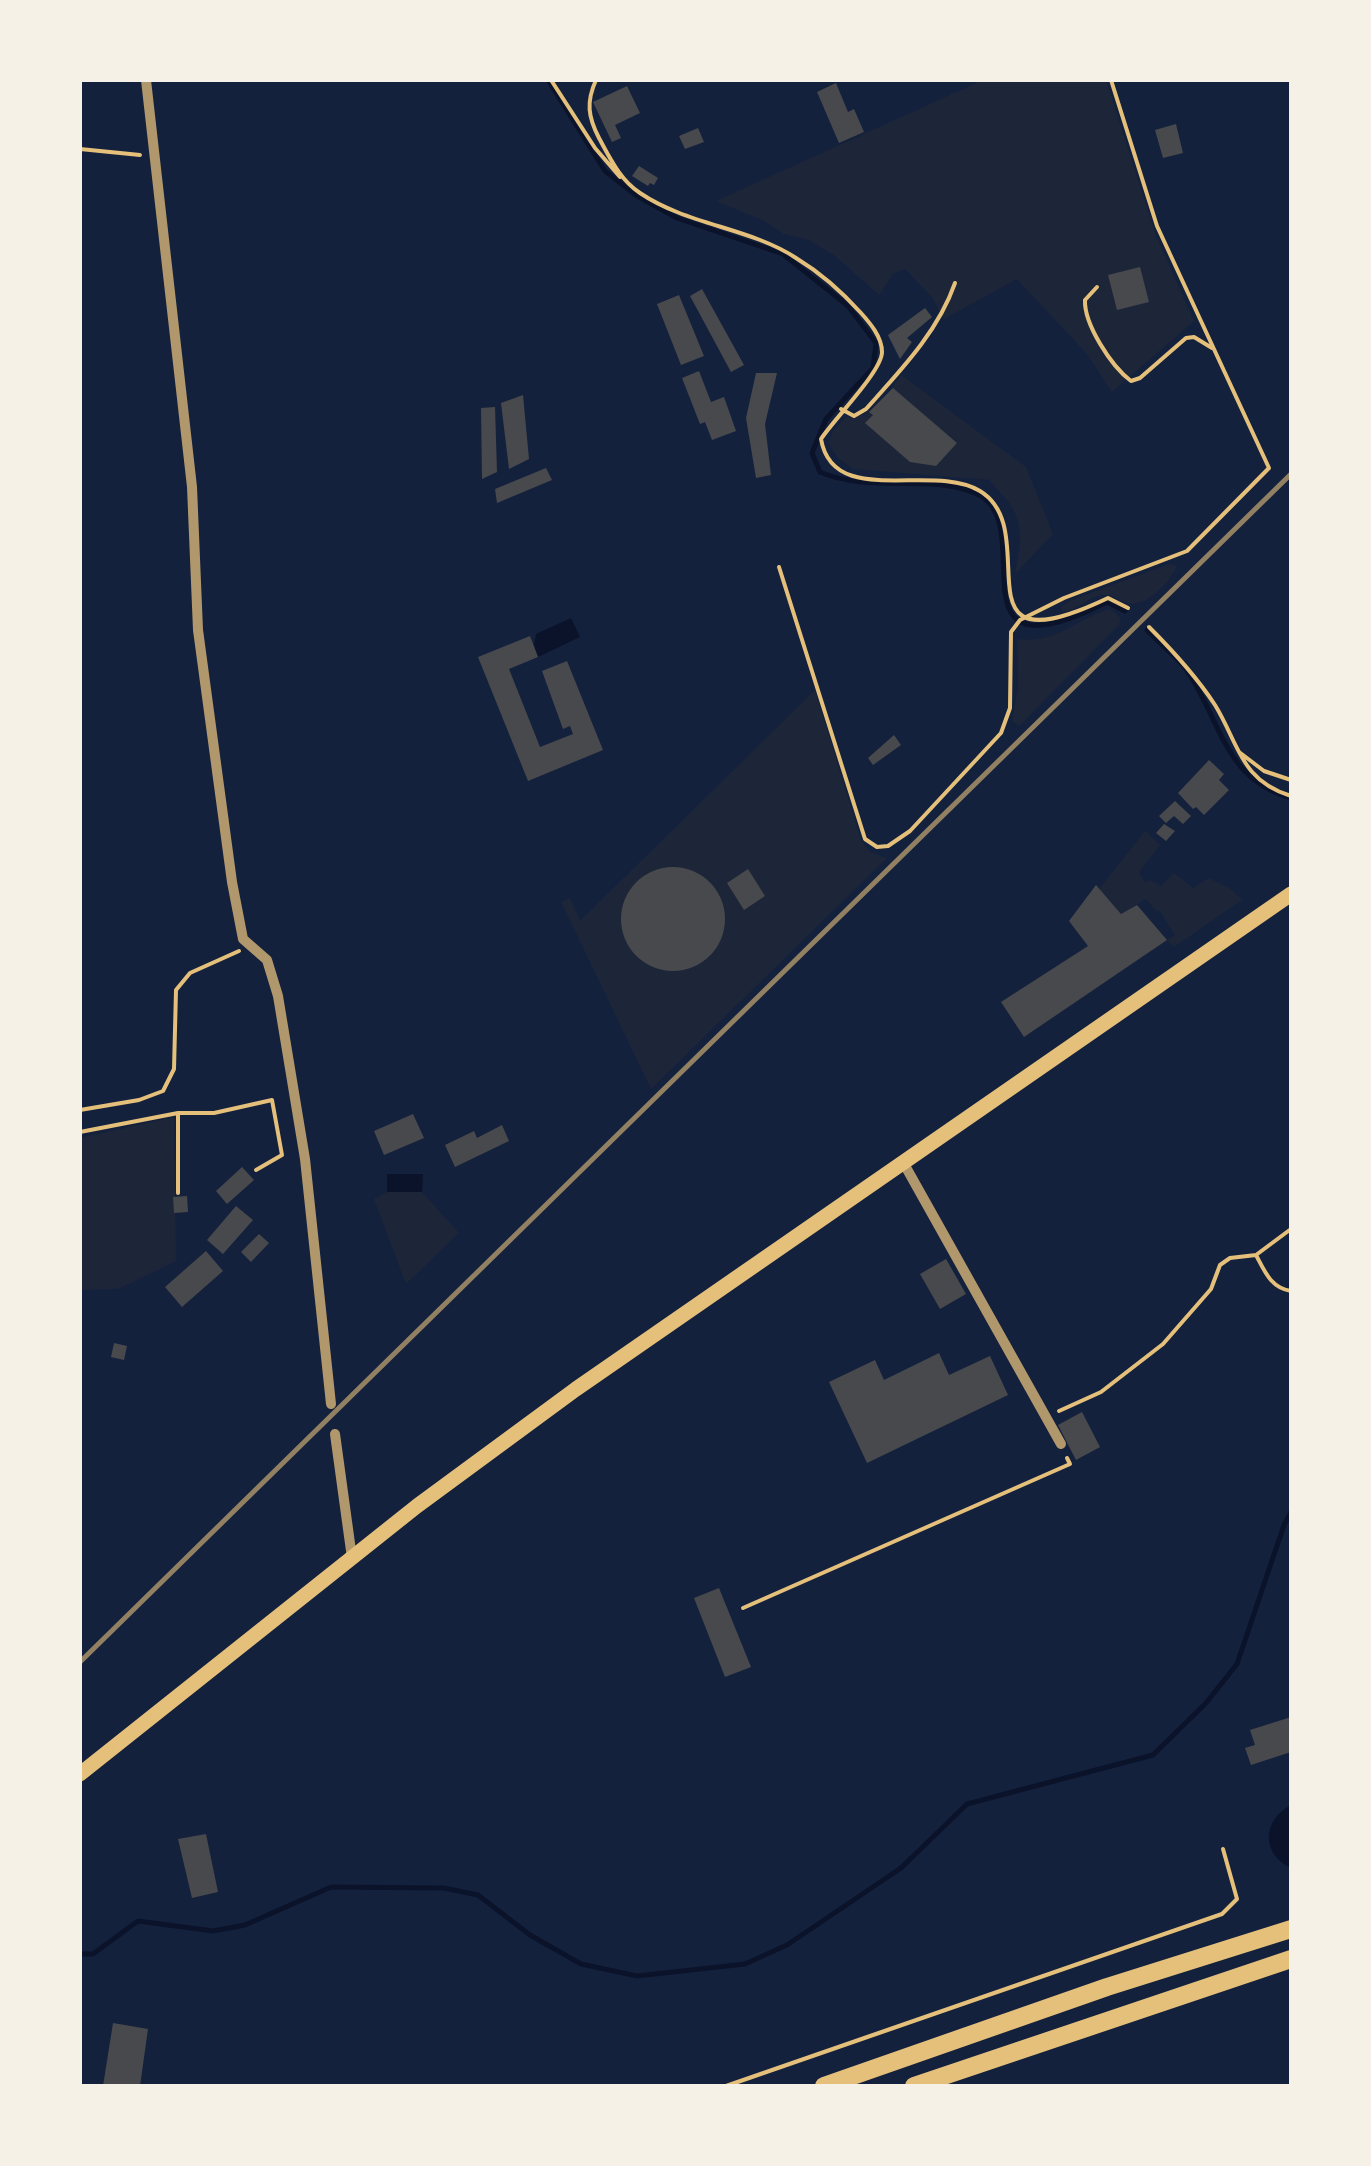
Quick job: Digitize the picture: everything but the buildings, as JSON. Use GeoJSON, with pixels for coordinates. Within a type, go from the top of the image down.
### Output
{"type":"FeatureCollection","features":[{"type":"Feature","properties":{"kind":"highway"},"geometry":{"type":"LineString","coordinates":[[824,2086],[1107,1987],[1291,1929]]}},
{"type":"Feature","properties":{"kind":"highway"},"geometry":{"type":"LineString","coordinates":[[914,2086],[1291,1959]]}},
{"type":"Feature","properties":{"kind":"main road"},"geometry":{"type":"LineString","coordinates":[[80,1774],[352,1558],[576,1388],[1291,894]]}},
{"type":"Feature","properties":{"kind":"street"},"geometry":{"type":"LineString","coordinates":[[146,80],[192,486],[198,630],[232,882],[244,939],[267,960],[278,996],[304,1159],[331,1404]]}},
{"type":"Feature","properties":{"kind":"street"},"geometry":{"type":"LineString","coordinates":[[904,1162],[1061,1444]]}},
{"type":"Feature","properties":{"kind":"street"},"geometry":{"type":"LineString","coordinates":[[335,1434],[352,1558]]}},
{"type":"Feature","properties":{"kind":"path"},"geometry":{"type":"LineString","coordinates":[[551,80],[612,171],[639,193],[680,214],[796,257],[852,303],[873,327],[883,350],[874,376],[821,439],[824,458],[840,474],[867,479],[934,480],[976,488],[996,503],[1004,518],[1009,544],[1009,600],[1027,616],[1050,621],[1108,598],[1128,608]]}},
{"type":"Feature","properties":{"kind":"path"},"geometry":{"type":"LineString","coordinates":[[596,80],[589,95],[589,118],[624,180]]}},
{"type":"Feature","properties":{"kind":"path"},"geometry":{"type":"LineString","coordinates":[[779,568],[865,839],[877,846],[888,846],[910,831],[1001,733],[1010,708],[1011,632],[1027,616],[1187,551],[1268,468],[1158,226],[1111,80]]}},
{"type":"Feature","properties":{"kind":"path"},"geometry":{"type":"LineString","coordinates":[[80,148],[155,156]]}},
{"type":"Feature","properties":{"kind":"path"},"geometry":{"type":"LineString","coordinates":[[842,410],[854,416],[866,409],[934,325],[956,284]]}},
{"type":"Feature","properties":{"kind":"path"},"geometry":{"type":"LineString","coordinates":[[1097,288],[1085,300],[1084,314],[1107,356],[1131,382],[1186,338],[1194,337],[1214,350]]}},
{"type":"Feature","properties":{"kind":"path"},"geometry":{"type":"LineString","coordinates":[[1149,628],[1186,664],[1216,706],[1240,759],[1272,790],[1291,796]]}},
{"type":"Feature","properties":{"kind":"path"},"geometry":{"type":"LineString","coordinates":[[1236,750],[1264,771],[1291,780]]}},
{"type":"Feature","properties":{"kind":"path"},"geometry":{"type":"LineString","coordinates":[[80,1110],[139,1100],[162,1091],[174,1069],[172,1018],[176,990],[190,973],[252,946]]}},
{"type":"Feature","properties":{"kind":"path"},"geometry":{"type":"LineString","coordinates":[[80,1132],[178,1114],[214,1113],[272,1100],[282,1155],[256,1170]]}},
{"type":"Feature","properties":{"kind":"path"},"geometry":{"type":"LineString","coordinates":[[178,1114],[178,1193]]}},
{"type":"Feature","properties":{"kind":"path"},"geometry":{"type":"LineString","coordinates":[[1046,1417],[1100,1392],[1162,1344],[1211,1288],[1220,1265],[1230,1258],[1256,1255],[1291,1228]]}},
{"type":"Feature","properties":{"kind":"path"},"geometry":{"type":"LineString","coordinates":[[1256,1255],[1270,1281],[1279,1289],[1291,1291]]}},
{"type":"Feature","properties":{"kind":"path"},"geometry":{"type":"LineString","coordinates":[[743,1608],[1070,1464],[1061,1444]]}},
{"type":"Feature","properties":{"kind":"path"},"geometry":{"type":"LineString","coordinates":[[726,2086],[1222,1914],[1237,1899],[1223,1849]]}},
{"type":"Feature","properties":{"kind":"shaded area"},"geometry":{"type":"Polygon","coordinates":[[[983,80],[1106,80],[1156,236],[1194,321],[1112,392],[1087,354],[1017,279],[944,319],[932,297],[905,269],[893,274],[879,295],[835,256],[809,240],[784,234],[716,201],[983,80]]]}},
{"type":"Feature","properties":{"kind":"shaded area"},"geometry":{"type":"Polygon","coordinates":[[[901,375],[1026,467],[1053,534],[1015,574],[1020,536],[1017,518],[990,480],[853,469],[837,457],[829,444],[832,432],[846,417],[871,410],[901,375]]]}},
{"type":"Feature","properties":{"kind":"shaded area"},"geometry":{"type":"Polygon","coordinates":[[[1169,564],[1177,566],[1169,579],[1143,601],[1128,603],[1103,595],[1062,612],[1061,607],[1069,601],[1169,564]]]}},
{"type":"Feature","properties":{"kind":"shaded area"},"geometry":{"type":"Polygon","coordinates":[[[1110,609],[1121,618],[1119,625],[1019,726],[1012,721],[1018,686],[1017,639],[1044,638],[1110,609]]]}},
{"type":"Feature","properties":{"kind":"shaded area"},"geometry":{"type":"Polygon","coordinates":[[[571,618],[580,637],[538,657],[536,634],[571,618]]]}},
{"type":"Feature","properties":{"kind":"shaded area"},"geometry":{"type":"Polygon","coordinates":[[[815,690],[861,840],[870,852],[887,858],[651,1089],[561,902],[570,898],[580,921],[815,690]]]}},
{"type":"Feature","properties":{"kind":"shaded area"},"geometry":{"type":"Polygon","coordinates":[[[1145,831],[1160,845],[1139,872],[1145,883],[1150,880],[1161,886],[1174,873],[1193,888],[1209,878],[1231,889],[1242,900],[1174,947],[1167,940],[1175,935],[1159,910],[1146,899],[1121,914],[1099,889],[1145,831]]]}},
{"type":"Feature","properties":{"kind":"shaded area"},"geometry":{"type":"Polygon","coordinates":[[[174,1117],[176,1261],[118,1289],[80,1290],[80,1138],[174,1117]]]}},
{"type":"Feature","properties":{"kind":"shaded area"},"geometry":{"type":"Polygon","coordinates":[[[387,1174],[423,1174],[422,1192],[387,1192],[387,1174]]]}},
{"type":"Feature","properties":{"kind":"shaded area"},"geometry":{"type":"Polygon","coordinates":[[[387,1192],[422,1192],[459,1233],[406,1284],[374,1199],[387,1192]]]}},
{"type":"Feature","properties":{"kind":"shaded area"},"geometry":{"type":"Polygon","coordinates":[[[1291,1805],[1291,1868],[1274,1854],[1269,1836],[1275,1819],[1291,1805]]]}},
{"type":"Feature","properties":{"kind":"waterway"},"geometry":{"type":"LineString","coordinates":[[548,80],[605,171],[637,196],[677,218],[783,254],[848,306],[876,343],[873,368],[826,419],[812,453],[820,472],[860,482],[944,485],[979,495],[995,512],[1002,537],[1005,591],[1011,613],[1027,624],[1057,622],[1107,602],[1125,611]]}},
{"type":"Feature","properties":{"kind":"waterway"},"geometry":{"type":"LineString","coordinates":[[1147,630],[1186,669],[1237,762],[1268,789],[1291,798]]}},
{"type":"Feature","properties":{"kind":"waterway"},"geometry":{"type":"LineString","coordinates":[[80,1954],[93,1954],[138,1921],[213,1931],[245,1925],[331,1887],[444,1888],[478,1895],[530,1935],[581,1964],[637,1976],[745,1964],[787,1945],[901,1868],[967,1804],[1153,1755],[1206,1703],[1237,1664],[1291,1512]]}},
{"type":"Feature","properties":{"kind":"railway"},"geometry":{"type":"LineString","coordinates":[[80,1662],[1291,474]]}}]}
